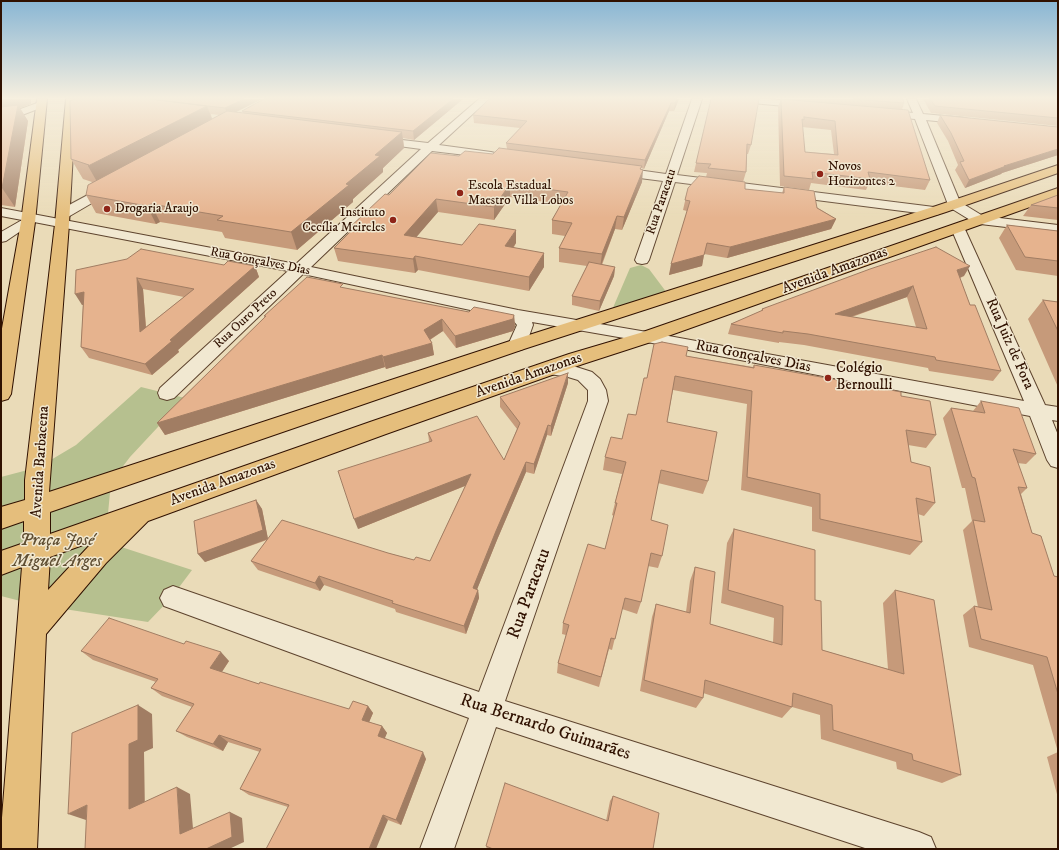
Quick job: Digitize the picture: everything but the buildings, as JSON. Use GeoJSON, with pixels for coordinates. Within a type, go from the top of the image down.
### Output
{"type":"FeatureCollection","features":[{"type":"Feature","properties":{"kind":"main road","name":"Avenida Barbacena"},"geometry":{"type":"LineString","coordinates":[[1,394],[28,220],[54,139]]}},
{"type":"Feature","properties":{"kind":"main road","name":"Avenida Barbacena"},"geometry":{"type":"LineString","coordinates":[[18,849],[37,550],[37,480],[63,219],[63,139]]}},
{"type":"Feature","properties":{"kind":"main road","name":"Avenida Amazonas"},"geometry":{"type":"LineString","coordinates":[[1,518],[518,345],[934,211],[1058,169]]}},
{"type":"Feature","properties":{"kind":"main road","name":"Avenida Amazonas"},"geometry":{"type":"LineString","coordinates":[[1,563],[582,357],[648,338],[961,234],[980,220],[1058,192]]}},
{"type":"Feature","properties":{"kind":"main road"},"geometry":{"type":"LineString","coordinates":[[28,220],[63,219]]}},
{"type":"Feature","properties":{"kind":"main road"},"geometry":{"type":"LineString","coordinates":[[32,628],[97,555],[143,512]]}},
{"type":"Feature","properties":{"kind":"street"},"geometry":{"type":"LineString","coordinates":[[368,139],[500,156]]}},
{"type":"Feature","properties":{"kind":"street","name":"Rua Ouro Preto"},"geometry":{"type":"LineString","coordinates":[[167,393],[439,139]]}},
{"type":"Feature","properties":{"kind":"street","name":"Rua Paracatu"},"geometry":{"type":"LineString","coordinates":[[642,260],[683,139]]}},
{"type":"Feature","properties":{"kind":"street"},"geometry":{"type":"LineString","coordinates":[[927,139],[954,204],[980,220],[1058,230]]}},
{"type":"Feature","properties":{"kind":"street"},"geometry":{"type":"LineString","coordinates":[[608,170],[934,211]]}},
{"type":"Feature","properties":{"kind":"street"},"geometry":{"type":"LineString","coordinates":[[63,219],[118,183]]}},
{"type":"Feature","properties":{"kind":"street"},"geometry":{"type":"LineString","coordinates":[[1,212],[28,220]]}},
{"type":"Feature","properties":{"kind":"street","name":"Rua Gonçalves Dias"},"geometry":{"type":"LineString","coordinates":[[63,219],[518,315],[580,325],[1058,414]]}},
{"type":"Feature","properties":{"kind":"street"},"geometry":{"type":"LineString","coordinates":[[1,238],[28,220]]}},
{"type":"Feature","properties":{"kind":"street","name":"Rua Juiz de Fora"},"geometry":{"type":"LineString","coordinates":[[961,234],[1038,410],[1058,460]]}},
{"type":"Feature","properties":{"kind":"street"},"geometry":{"type":"LineString","coordinates":[[518,315],[523,320],[525,325],[518,345]]}},
{"type":"Feature","properties":{"kind":"street","name":"Rua Paracatu"},"geometry":{"type":"LineString","coordinates":[[437,849],[598,401],[597,390],[594,383],[585,376],[570,371],[550,369]]}},
{"type":"Feature","properties":{"kind":"street","name":"Rua Bernardo Guimarães"},"geometry":{"type":"LineString","coordinates":[[173,598],[488,710],[919,849]]}},
{"type":"Feature","properties":{"kind":"green space"},"geometry":{"type":"Polygon","coordinates":[[[641,265],[649,269],[667,293],[612,310],[630,268],[641,265]]]}},
{"type":"Feature","properties":{"kind":"green space","name":"Praça José Miguel Arges"},"geometry":{"type":"Polygon","coordinates":[[[141,387],[185,398],[130,457],[111,482],[107,524],[112,544],[192,570],[171,598],[148,622],[32,604],[1,596],[1,477],[39,467],[76,445],[141,387]]]}},
{"type":"Feature","properties":{"kind":"place","name":"Novos Horizontes 2"},"geometry":{"type":"Point","coordinates":[820,174]}},
{"type":"Feature","properties":{"kind":"place","name":"Escola Estadual Maestro Villa Lobos"},"geometry":{"type":"Point","coordinates":[460,193]}},
{"type":"Feature","properties":{"kind":"place","name":"Drogaria Araujo"},"geometry":{"type":"Point","coordinates":[107,209]}},
{"type":"Feature","properties":{"kind":"place","name":"Instituto Cecília Meireles"},"geometry":{"type":"Point","coordinates":[393,220]}},
{"type":"Feature","properties":{"kind":"place","name":"Colégio Bernoulli"},"geometry":{"type":"Point","coordinates":[828,378]}}]}
